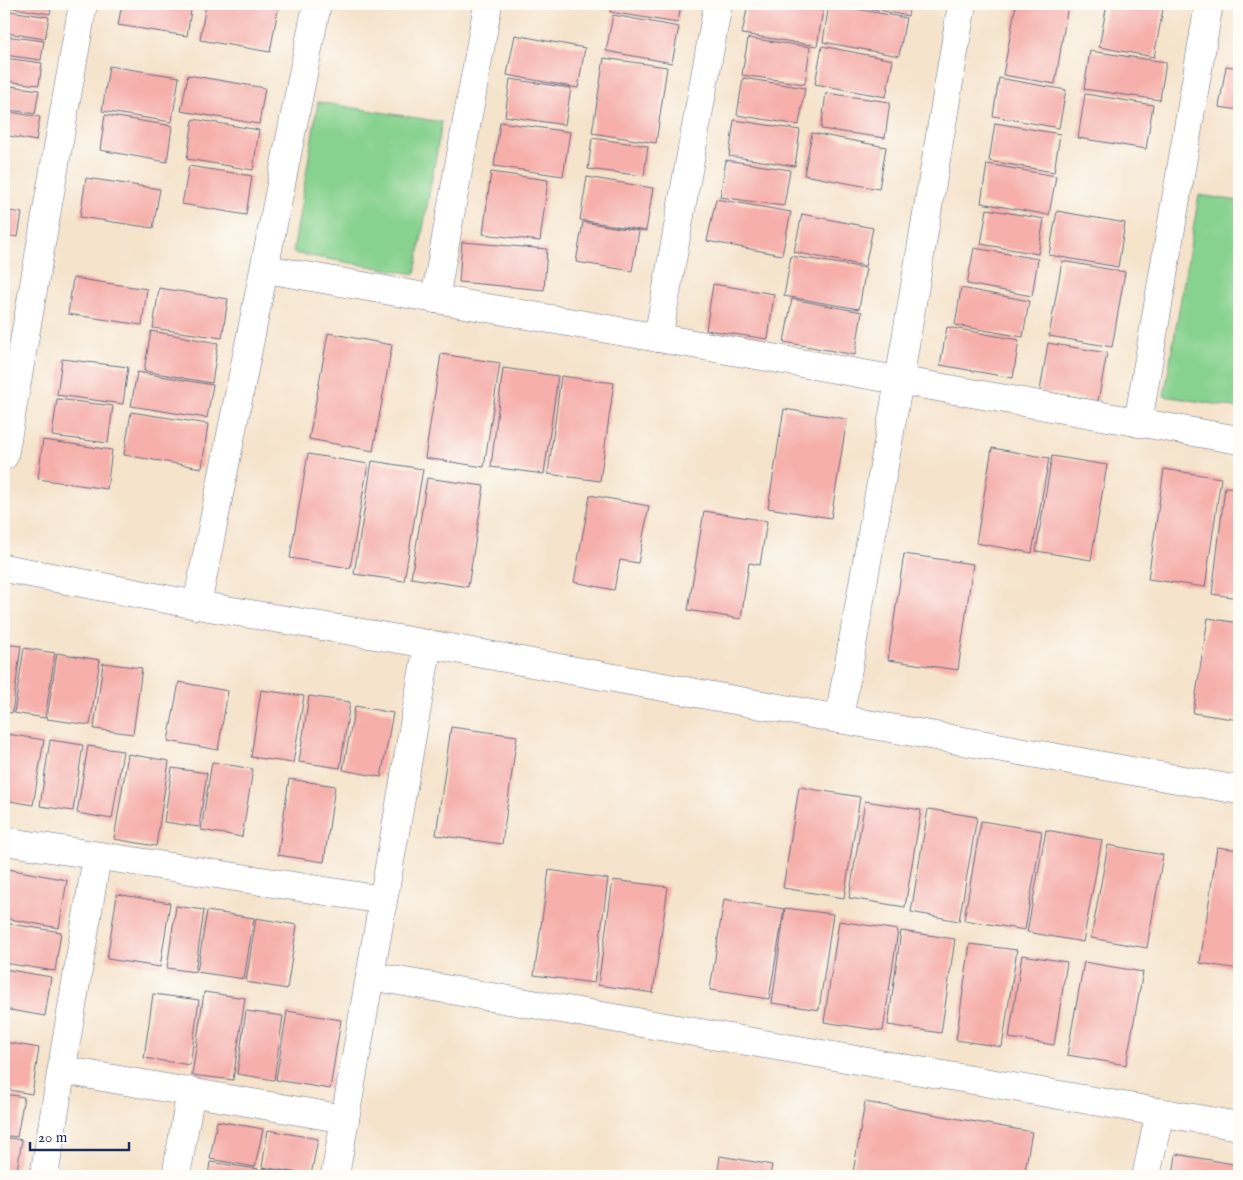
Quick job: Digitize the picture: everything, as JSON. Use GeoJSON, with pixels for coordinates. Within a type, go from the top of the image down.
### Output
{"type":"FeatureCollection","features":[{"type":"Feature","properties":{"kind":"street"},"geometry":{"type":"LineString","coordinates":[[4,456],[83,4]]}},
{"type":"Feature","properties":{"kind":"street"},"geometry":{"type":"LineString","coordinates":[[198,605],[318,4]]}},
{"type":"Feature","properties":{"kind":"street"},"geometry":{"type":"LineString","coordinates":[[435,299],[488,4]]}},
{"type":"Feature","properties":{"kind":"street"},"geometry":{"type":"LineString","coordinates":[[658,338],[718,4]]}},
{"type":"Feature","properties":{"kind":"street"},"geometry":{"type":"LineString","coordinates":[[838,719],[899,380],[962,4]]}},
{"type":"Feature","properties":{"kind":"street"},"geometry":{"type":"LineString","coordinates":[[1138,423],[1209,4]]}},
{"type":"Feature","properties":{"kind":"street"},"geometry":{"type":"LineString","coordinates":[[266,269],[1239,440]]}},
{"type":"Feature","properties":{"kind":"street"},"geometry":{"type":"LineString","coordinates":[[4,568],[198,605],[428,644],[1239,790]]}},
{"type":"Feature","properties":{"kind":"street"},"geometry":{"type":"LineString","coordinates":[[335,1176],[428,644]]}},
{"type":"Feature","properties":{"kind":"street"},"geometry":{"type":"LineString","coordinates":[[4,841],[383,900]]}},
{"type":"Feature","properties":{"kind":"street"},"geometry":{"type":"LineString","coordinates":[[44,1176],[97,856]]}},
{"type":"Feature","properties":{"kind":"street"},"geometry":{"type":"LineString","coordinates":[[370,976],[1239,1126]]}},
{"type":"Feature","properties":{"kind":"street"},"geometry":{"type":"LineString","coordinates":[[62,1070],[191,1091],[345,1120]]}},
{"type":"Feature","properties":{"kind":"street"},"geometry":{"type":"LineString","coordinates":[[176,1176],[191,1091]]}},
{"type":"Feature","properties":{"kind":"street"},"geometry":{"type":"LineString","coordinates":[[1146,1176],[1160,1112]]}},
{"type":"Feature","properties":{"kind":"green space"},"geometry":{"type":"Polygon","coordinates":[[[318,102],[442,122],[415,274],[293,253],[318,102]]]}},
{"type":"Feature","properties":{"kind":"green space"},"geometry":{"type":"Polygon","coordinates":[[[1199,195],[1239,201],[1239,408],[1164,396],[1199,195]]]}},
{"type":"Feature","properties":{"kind":"building"},"geometry":{"type":"Polygon","coordinates":[[[8,4],[52,4],[50,14],[8,7],[8,4]]]}},
{"type":"Feature","properties":{"kind":"building"},"geometry":{"type":"Polygon","coordinates":[[[122,4],[192,4],[187,36],[118,25],[122,4]]]}},
{"type":"Feature","properties":{"kind":"building"},"geometry":{"type":"Polygon","coordinates":[[[206,4],[279,4],[270,52],[200,40],[206,4]]]}},
{"type":"Feature","properties":{"kind":"building"},"geometry":{"type":"Polygon","coordinates":[[[612,4],[681,4],[678,23],[610,12],[612,4]]]}},
{"type":"Feature","properties":{"kind":"building"},"geometry":{"type":"Polygon","coordinates":[[[748,4],[824,4],[817,46],[742,34],[748,4]]]}},
{"type":"Feature","properties":{"kind":"building"},"geometry":{"type":"Polygon","coordinates":[[[829,4],[906,18],[899,56],[823,42],[829,4]]]}},
{"type":"Feature","properties":{"kind":"building"},"geometry":{"type":"Polygon","coordinates":[[[848,4],[910,4],[908,16],[848,4]]]}},
{"type":"Feature","properties":{"kind":"building"},"geometry":{"type":"Polygon","coordinates":[[[1016,4],[1068,5],[1055,84],[1003,75],[1016,4]]]}},
{"type":"Feature","properties":{"kind":"building"},"geometry":{"type":"Polygon","coordinates":[[[1107,4],[1164,4],[1154,57],[1099,47],[1107,4]]]}},
{"type":"Feature","properties":{"kind":"building"},"geometry":{"type":"Polygon","coordinates":[[[10,11],[49,17],[45,39],[7,33],[10,11]]]}},
{"type":"Feature","properties":{"kind":"building"},"geometry":{"type":"Polygon","coordinates":[[[613,15],[679,27],[672,63],[606,51],[613,15]]]}},
{"type":"Feature","properties":{"kind":"building"},"geometry":{"type":"Polygon","coordinates":[[[515,35],[585,48],[578,88],[507,75],[515,35]]]}},
{"type":"Feature","properties":{"kind":"building"},"geometry":{"type":"Polygon","coordinates":[[[4,36],[44,41],[41,60],[4,55],[4,36]]]}},
{"type":"Feature","properties":{"kind":"building"},"geometry":{"type":"Polygon","coordinates":[[[748,38],[810,47],[805,84],[742,75],[748,38]]]}},
{"type":"Feature","properties":{"kind":"building"},"geometry":{"type":"Polygon","coordinates":[[[822,46],[893,60],[886,97],[815,84],[822,46]]]}},
{"type":"Feature","properties":{"kind":"building"},"geometry":{"type":"Polygon","coordinates":[[[1090,51],[1166,62],[1160,100],[1084,89],[1090,51]]]}},
{"type":"Feature","properties":{"kind":"building"},"geometry":{"type":"Polygon","coordinates":[[[4,58],[42,63],[39,85],[4,81],[4,58]]]}},
{"type":"Feature","properties":{"kind":"building"},"geometry":{"type":"Polygon","coordinates":[[[604,58],[667,67],[656,143],[592,133],[604,58]]]}},
{"type":"Feature","properties":{"kind":"building"},"geometry":{"type":"Polygon","coordinates":[[[109,66],[179,77],[172,122],[102,111],[109,66]]]}},
{"type":"Feature","properties":{"kind":"building"},"geometry":{"type":"Polygon","coordinates":[[[1226,66],[1239,68],[1239,110],[1219,107],[1226,66]]]}},
{"type":"Feature","properties":{"kind":"building"},"geometry":{"type":"Polygon","coordinates":[[[188,75],[265,88],[259,124],[181,111],[188,75]]]}},
{"type":"Feature","properties":{"kind":"building"},"geometry":{"type":"Polygon","coordinates":[[[743,78],[805,88],[799,125],[737,115],[743,78]]]}},
{"type":"Feature","properties":{"kind":"building"},"geometry":{"type":"Polygon","coordinates":[[[999,78],[1066,90],[1059,128],[993,116],[999,78]]]}},
{"type":"Feature","properties":{"kind":"building"},"geometry":{"type":"Polygon","coordinates":[[[510,79],[571,88],[565,125],[505,116],[510,79]]]}},
{"type":"Feature","properties":{"kind":"building"},"geometry":{"type":"Polygon","coordinates":[[[4,85],[39,90],[35,114],[4,109],[4,85]]]}},
{"type":"Feature","properties":{"kind":"building"},"geometry":{"type":"Polygon","coordinates":[[[826,93],[890,102],[885,138],[821,129],[826,93]]]}},
{"type":"Feature","properties":{"kind":"building"},"geometry":{"type":"Polygon","coordinates":[[[1085,94],[1153,105],[1146,149],[1078,138],[1085,94]]]}},
{"type":"Feature","properties":{"kind":"building"},"geometry":{"type":"Polygon","coordinates":[[[4,111],[40,117],[36,141],[4,135],[4,111]]]}},
{"type":"Feature","properties":{"kind":"building"},"geometry":{"type":"Polygon","coordinates":[[[105,115],[172,126],[167,162],[100,150],[105,115]]]}},
{"type":"Feature","properties":{"kind":"building"},"geometry":{"type":"Polygon","coordinates":[[[193,119],[259,130],[253,170],[187,159],[193,119]]]}},
{"type":"Feature","properties":{"kind":"building"},"geometry":{"type":"Polygon","coordinates":[[[734,120],[800,130],[795,166],[729,156],[734,120]]]}},
{"type":"Feature","properties":{"kind":"building"},"geometry":{"type":"Polygon","coordinates":[[[500,122],[570,132],[563,176],[494,166],[500,122]]]}},
{"type":"Feature","properties":{"kind":"building"},"geometry":{"type":"Polygon","coordinates":[[[995,123],[1060,134],[1054,172],[989,161],[995,123]]]}},
{"type":"Feature","properties":{"kind":"building"},"geometry":{"type":"Polygon","coordinates":[[[812,133],[886,147],[879,189],[804,175],[812,133]]]}},
{"type":"Feature","properties":{"kind":"building"},"geometry":{"type":"Polygon","coordinates":[[[592,138],[648,146],[644,176],[588,169],[592,138]]]}},
{"type":"Feature","properties":{"kind":"building"},"geometry":{"type":"Polygon","coordinates":[[[726,160],[790,170],[784,206],[720,197],[726,160]]]}},
{"type":"Feature","properties":{"kind":"building"},"geometry":{"type":"Polygon","coordinates":[[[987,164],[1056,176],[1049,215],[981,203],[987,164]]]}},
{"type":"Feature","properties":{"kind":"building"},"geometry":{"type":"Polygon","coordinates":[[[189,166],[252,176],[246,215],[182,204],[189,166]]]}},
{"type":"Feature","properties":{"kind":"building"},"geometry":{"type":"Polygon","coordinates":[[[491,172],[548,180],[540,241],[483,234],[491,172]]]}},
{"type":"Feature","properties":{"kind":"building"},"geometry":{"type":"Polygon","coordinates":[[[587,177],[653,188],[646,231],[580,220],[587,177]]]}},
{"type":"Feature","properties":{"kind":"building"},"geometry":{"type":"Polygon","coordinates":[[[86,178],[160,189],[153,228],[80,217],[86,178]]]}},
{"type":"Feature","properties":{"kind":"building"},"geometry":{"type":"Polygon","coordinates":[[[716,199],[791,212],[782,255],[707,241],[716,199]]]}},
{"type":"Feature","properties":{"kind":"building"},"geometry":{"type":"Polygon","coordinates":[[[987,209],[1044,219],[1038,254],[981,244],[987,209]]]}},
{"type":"Feature","properties":{"kind":"building"},"geometry":{"type":"Polygon","coordinates":[[[4,210],[22,213],[18,237],[4,235],[4,210]]]}},
{"type":"Feature","properties":{"kind":"building"},"geometry":{"type":"Polygon","coordinates":[[[1057,211],[1125,223],[1118,267],[1049,255],[1057,211]]]}},
{"type":"Feature","properties":{"kind":"building"},"geometry":{"type":"Polygon","coordinates":[[[802,214],[873,228],[865,266],[794,252],[802,214]]]}},
{"type":"Feature","properties":{"kind":"building"},"geometry":{"type":"Polygon","coordinates":[[[583,222],[639,231],[632,271],[576,262],[583,222]]]}},
{"type":"Feature","properties":{"kind":"building"},"geometry":{"type":"Polygon","coordinates":[[[462,242],[547,249],[544,290],[459,282],[462,242]]]}},
{"type":"Feature","properties":{"kind":"building"},"geometry":{"type":"Polygon","coordinates":[[[974,248],[1038,259],[1032,296],[967,284],[974,248]]]}},
{"type":"Feature","properties":{"kind":"building"},"geometry":{"type":"Polygon","coordinates":[[[791,256],[866,268],[859,309],[784,296],[791,256]]]}},
{"type":"Feature","properties":{"kind":"building"},"geometry":{"type":"Polygon","coordinates":[[[1062,261],[1125,272],[1112,347],[1049,336],[1062,261]]]}},
{"type":"Feature","properties":{"kind":"building"},"geometry":{"type":"Polygon","coordinates":[[[73,278],[147,289],[142,325],[68,314],[73,278]]]}},
{"type":"Feature","properties":{"kind":"building"},"geometry":{"type":"Polygon","coordinates":[[[713,284],[774,294],[768,339],[706,330],[713,284]]]}},
{"type":"Feature","properties":{"kind":"building"},"geometry":{"type":"Polygon","coordinates":[[[159,288],[228,299],[222,338],[153,328],[159,288]]]}},
{"type":"Feature","properties":{"kind":"building"},"geometry":{"type":"Polygon","coordinates":[[[961,288],[1029,301],[1023,337],[955,325],[961,288]]]}},
{"type":"Feature","properties":{"kind":"building"},"geometry":{"type":"Polygon","coordinates":[[[792,299],[862,312],[855,355],[784,342],[792,299]]]}},
{"type":"Feature","properties":{"kind":"building"},"geometry":{"type":"Polygon","coordinates":[[[947,327],[1019,340],[1013,378],[940,365],[947,327]]]}},
{"type":"Feature","properties":{"kind":"building"},"geometry":{"type":"Polygon","coordinates":[[[151,331],[218,343],[212,383],[144,371],[151,331]]]}},
{"type":"Feature","properties":{"kind":"building"},"geometry":{"type":"Polygon","coordinates":[[[328,333],[392,345],[373,451],[309,439],[328,333]]]}},
{"type":"Feature","properties":{"kind":"building"},"geometry":{"type":"Polygon","coordinates":[[[1048,343],[1107,353],[1098,401],[1040,391],[1048,343]]]}},
{"type":"Feature","properties":{"kind":"building"},"geometry":{"type":"Polygon","coordinates":[[[441,354],[500,363],[484,467],[425,458],[441,354]]]}},
{"type":"Feature","properties":{"kind":"building"},"geometry":{"type":"Polygon","coordinates":[[[62,359],[128,367],[123,404],[57,395],[62,359]]]}},
{"type":"Feature","properties":{"kind":"building"},"geometry":{"type":"Polygon","coordinates":[[[503,368],[558,376],[544,474],[491,467],[503,368]]]}},
{"type":"Feature","properties":{"kind":"building"},"geometry":{"type":"Polygon","coordinates":[[[137,372],[213,385],[207,418],[131,406],[137,372]]]}},
{"type":"Feature","properties":{"kind":"building"},"geometry":{"type":"Polygon","coordinates":[[[561,376],[614,383],[600,481],[548,474],[561,376]]]}},
{"type":"Feature","properties":{"kind":"building"},"geometry":{"type":"Polygon","coordinates":[[[57,399],[113,406],[108,443],[52,436],[57,399]]]}},
{"type":"Feature","properties":{"kind":"building"},"geometry":{"type":"Polygon","coordinates":[[[784,409],[847,419],[831,518],[768,508],[784,409]]]}},
{"type":"Feature","properties":{"kind":"building"},"geometry":{"type":"Polygon","coordinates":[[[131,412],[208,424],[202,468],[124,455],[131,412]]]}},
{"type":"Feature","properties":{"kind":"building"},"geometry":{"type":"Polygon","coordinates":[[[43,440],[112,450],[107,489],[38,479],[43,440]]]}},
{"type":"Feature","properties":{"kind":"building"},"geometry":{"type":"Polygon","coordinates":[[[992,448],[1049,458],[1032,553],[976,543],[992,448]]]}},
{"type":"Feature","properties":{"kind":"building"},"geometry":{"type":"Polygon","coordinates":[[[308,454],[368,464],[350,568],[290,558],[308,454]]]}},
{"type":"Feature","properties":{"kind":"building"},"geometry":{"type":"Polygon","coordinates":[[[1052,456],[1107,465],[1091,560],[1036,551],[1052,456]]]}},
{"type":"Feature","properties":{"kind":"building"},"geometry":{"type":"Polygon","coordinates":[[[372,461],[423,469],[404,581],[354,574],[372,461]]]}},
{"type":"Feature","properties":{"kind":"building"},"geometry":{"type":"Polygon","coordinates":[[[1164,469],[1221,478],[1205,587],[1148,579],[1164,469]]]}},
{"type":"Feature","properties":{"kind":"building"},"geometry":{"type":"Polygon","coordinates":[[[427,478],[484,486],[468,587],[411,578],[427,478]]]}},
{"type":"Feature","properties":{"kind":"building"},"geometry":{"type":"Polygon","coordinates":[[[1225,487],[1239,488],[1239,598],[1212,594],[1225,487]]]}},
{"type":"Feature","properties":{"kind":"building"},"geometry":{"type":"Polygon","coordinates":[[[590,495],[649,506],[638,563],[620,560],[614,590],[574,582],[590,495]]]}},
{"type":"Feature","properties":{"kind":"building"},"geometry":{"type":"Polygon","coordinates":[[[704,511],[767,521],[760,565],[749,563],[741,619],[688,610],[704,511]]]}},
{"type":"Feature","properties":{"kind":"building"},"geometry":{"type":"Polygon","coordinates":[[[904,554],[973,564],[958,670],[888,660],[904,554]]]}},
{"type":"Feature","properties":{"kind":"building"},"geometry":{"type":"Polygon","coordinates":[[[1208,618],[1239,623],[1239,720],[1193,713],[1208,618]]]}},
{"type":"Feature","properties":{"kind":"building"},"geometry":{"type":"Polygon","coordinates":[[[4,644],[21,646],[12,713],[4,712],[4,644]]]}},
{"type":"Feature","properties":{"kind":"building"},"geometry":{"type":"Polygon","coordinates":[[[24,648],[55,653],[45,718],[14,713],[24,648]]]}},
{"type":"Feature","properties":{"kind":"building"},"geometry":{"type":"Polygon","coordinates":[[[57,653],[100,660],[90,725],[47,719],[57,653]]]}},
{"type":"Feature","properties":{"kind":"building"},"geometry":{"type":"Polygon","coordinates":[[[103,663],[142,668],[133,734],[94,729],[103,663]]]}},
{"type":"Feature","properties":{"kind":"building"},"geometry":{"type":"Polygon","coordinates":[[[179,682],[228,691],[218,750],[168,741],[179,682]]]}},
{"type":"Feature","properties":{"kind":"building"},"geometry":{"type":"Polygon","coordinates":[[[261,690],[304,696],[293,763],[251,757],[261,690]]]}},
{"type":"Feature","properties":{"kind":"building"},"geometry":{"type":"Polygon","coordinates":[[[309,696],[350,702],[340,768],[299,762],[309,696]]]}},
{"type":"Feature","properties":{"kind":"building"},"geometry":{"type":"Polygon","coordinates":[[[355,706],[393,713],[381,777],[343,770],[355,706]]]}},
{"type":"Feature","properties":{"kind":"building"},"geometry":{"type":"Polygon","coordinates":[[[451,727],[517,736],[502,844],[436,835],[451,727]]]}},
{"type":"Feature","properties":{"kind":"building"},"geometry":{"type":"Polygon","coordinates":[[[7,734],[44,740],[33,805],[4,800],[4,758],[7,734]]]}},
{"type":"Feature","properties":{"kind":"building"},"geometry":{"type":"Polygon","coordinates":[[[50,740],[83,745],[73,811],[40,806],[50,740]]]}},
{"type":"Feature","properties":{"kind":"building"},"geometry":{"type":"Polygon","coordinates":[[[88,746],[123,751],[112,819],[77,813],[88,746]]]}},
{"type":"Feature","properties":{"kind":"building"},"geometry":{"type":"Polygon","coordinates":[[[128,754],[169,761],[156,846],[114,839],[128,754]]]}},
{"type":"Feature","properties":{"kind":"building"},"geometry":{"type":"Polygon","coordinates":[[[212,762],[253,769],[242,837],[201,830],[212,762]]]}},
{"type":"Feature","properties":{"kind":"building"},"geometry":{"type":"Polygon","coordinates":[[[172,768],[207,773],[199,827],[164,822],[172,768]]]}},
{"type":"Feature","properties":{"kind":"building"},"geometry":{"type":"Polygon","coordinates":[[[289,779],[335,786],[324,862],[278,855],[289,779]]]}},
{"type":"Feature","properties":{"kind":"building"},"geometry":{"type":"Polygon","coordinates":[[[799,787],[860,797],[844,898],[783,888],[799,787]]]}},
{"type":"Feature","properties":{"kind":"building"},"geometry":{"type":"Polygon","coordinates":[[[865,801],[921,810],[905,907],[849,898],[865,801]]]}},
{"type":"Feature","properties":{"kind":"building"},"geometry":{"type":"Polygon","coordinates":[[[928,809],[977,817],[959,921],[911,912],[928,809]]]}},
{"type":"Feature","properties":{"kind":"building"},"geometry":{"type":"Polygon","coordinates":[[[981,821],[1042,831],[1025,930],[964,920],[981,821]]]}},
{"type":"Feature","properties":{"kind":"building"},"geometry":{"type":"Polygon","coordinates":[[[1046,830],[1102,840],[1083,942],[1027,932],[1046,830]]]}},
{"type":"Feature","properties":{"kind":"building"},"geometry":{"type":"Polygon","coordinates":[[[1108,845],[1163,855],[1147,948],[1091,938],[1108,845]]]}},
{"type":"Feature","properties":{"kind":"building"},"geometry":{"type":"Polygon","coordinates":[[[1217,847],[1239,850],[1239,969],[1200,963],[1217,847]]]}},
{"type":"Feature","properties":{"kind":"building"},"geometry":{"type":"Polygon","coordinates":[[[8,869],[67,880],[59,928],[4,918],[4,893],[8,869]]]}},
{"type":"Feature","properties":{"kind":"building"},"geometry":{"type":"Polygon","coordinates":[[[549,870],[608,879],[594,983],[534,975],[549,870]]]}},
{"type":"Feature","properties":{"kind":"building"},"geometry":{"type":"Polygon","coordinates":[[[613,880],[668,887],[653,993],[598,985],[613,880]]]}},
{"type":"Feature","properties":{"kind":"building"},"geometry":{"type":"Polygon","coordinates":[[[117,894],[170,903],[160,967],[107,959],[117,894]]]}},
{"type":"Feature","properties":{"kind":"building"},"geometry":{"type":"Polygon","coordinates":[[[724,899],[784,909],[769,999],[710,990],[724,899]]]}},
{"type":"Feature","properties":{"kind":"building"},"geometry":{"type":"Polygon","coordinates":[[[176,906],[204,910],[195,972],[167,968],[176,906]]]}},
{"type":"Feature","properties":{"kind":"building"},"geometry":{"type":"Polygon","coordinates":[[[785,908],[833,914],[819,1010],[772,1003],[785,908]]]}},
{"type":"Feature","properties":{"kind":"building"},"geometry":{"type":"Polygon","coordinates":[[[207,911],[254,918],[244,979],[197,972],[207,911]]]}},
{"type":"Feature","properties":{"kind":"building"},"geometry":{"type":"Polygon","coordinates":[[[256,918],[297,925],[287,989],[246,982],[256,918]]]}},
{"type":"Feature","properties":{"kind":"building"},"geometry":{"type":"Polygon","coordinates":[[[839,921],[898,930],[883,1031],[824,1022],[839,921]]]}},
{"type":"Feature","properties":{"kind":"building"},"geometry":{"type":"Polygon","coordinates":[[[4,923],[61,932],[55,971],[4,963],[4,923]]]}},
{"type":"Feature","properties":{"kind":"building"},"geometry":{"type":"Polygon","coordinates":[[[901,931],[955,939],[941,1033],[888,1025],[901,931]]]}},
{"type":"Feature","properties":{"kind":"building"},"geometry":{"type":"Polygon","coordinates":[[[970,944],[1017,950],[1002,1047],[956,1040],[970,944]]]}},
{"type":"Feature","properties":{"kind":"building"},"geometry":{"type":"Polygon","coordinates":[[[1022,955],[1067,962],[1054,1045],[1009,1038],[1022,955]]]}},
{"type":"Feature","properties":{"kind":"building"},"geometry":{"type":"Polygon","coordinates":[[[1084,962],[1143,972],[1126,1065],[1067,1055],[1084,962]]]}},
{"type":"Feature","properties":{"kind":"building"},"geometry":{"type":"Polygon","coordinates":[[[4,969],[51,977],[45,1016],[4,1009],[4,969]]]}},
{"type":"Feature","properties":{"kind":"building"},"geometry":{"type":"Polygon","coordinates":[[[204,992],[245,998],[233,1080],[192,1075],[204,992]]]}},
{"type":"Feature","properties":{"kind":"building"},"geometry":{"type":"Polygon","coordinates":[[[153,994],[199,1000],[190,1065],[144,1058],[153,994]]]}},
{"type":"Feature","properties":{"kind":"building"},"geometry":{"type":"Polygon","coordinates":[[[246,1011],[283,1016],[274,1080],[237,1074],[246,1011]]]}},
{"type":"Feature","properties":{"kind":"building"},"geometry":{"type":"Polygon","coordinates":[[[287,1011],[341,1020],[330,1089],[276,1080],[287,1011]]]}},
{"type":"Feature","properties":{"kind":"building"},"geometry":{"type":"Polygon","coordinates":[[[4,1042],[39,1048],[32,1094],[4,1089],[4,1042]]]}},
{"type":"Feature","properties":{"kind":"building"},"geometry":{"type":"Polygon","coordinates":[[[4,1094],[24,1097],[17,1137],[4,1135],[4,1094]]]}},
{"type":"Feature","properties":{"kind":"building"},"geometry":{"type":"Polygon","coordinates":[[[865,1102],[1032,1132],[1024,1176],[868,1176],[853,1173],[865,1102]]]}},
{"type":"Feature","properties":{"kind":"building"},"geometry":{"type":"Polygon","coordinates":[[[217,1121],[263,1129],[255,1167],[210,1159],[217,1121]]]}},
{"type":"Feature","properties":{"kind":"building"},"geometry":{"type":"Polygon","coordinates":[[[268,1130],[318,1139],[311,1175],[262,1167],[268,1130]]]}},
{"type":"Feature","properties":{"kind":"building"},"geometry":{"type":"Polygon","coordinates":[[[4,1137],[22,1140],[16,1176],[4,1176],[4,1137]]]}},
{"type":"Feature","properties":{"kind":"building"},"geometry":{"type":"Polygon","coordinates":[[[1176,1154],[1239,1165],[1239,1176],[1173,1176],[1176,1154]]]}},
{"type":"Feature","properties":{"kind":"building"},"geometry":{"type":"Polygon","coordinates":[[[720,1156],[772,1165],[770,1176],[717,1176],[720,1156]]]}},
{"type":"Feature","properties":{"kind":"building"},"geometry":{"type":"Polygon","coordinates":[[[210,1162],[258,1169],[257,1176],[208,1176],[210,1162]]]}},
{"type":"Feature","properties":{"kind":"building"},"geometry":{"type":"Polygon","coordinates":[[[262,1168],[302,1175],[302,1176],[260,1176],[262,1168]]]}}]}
